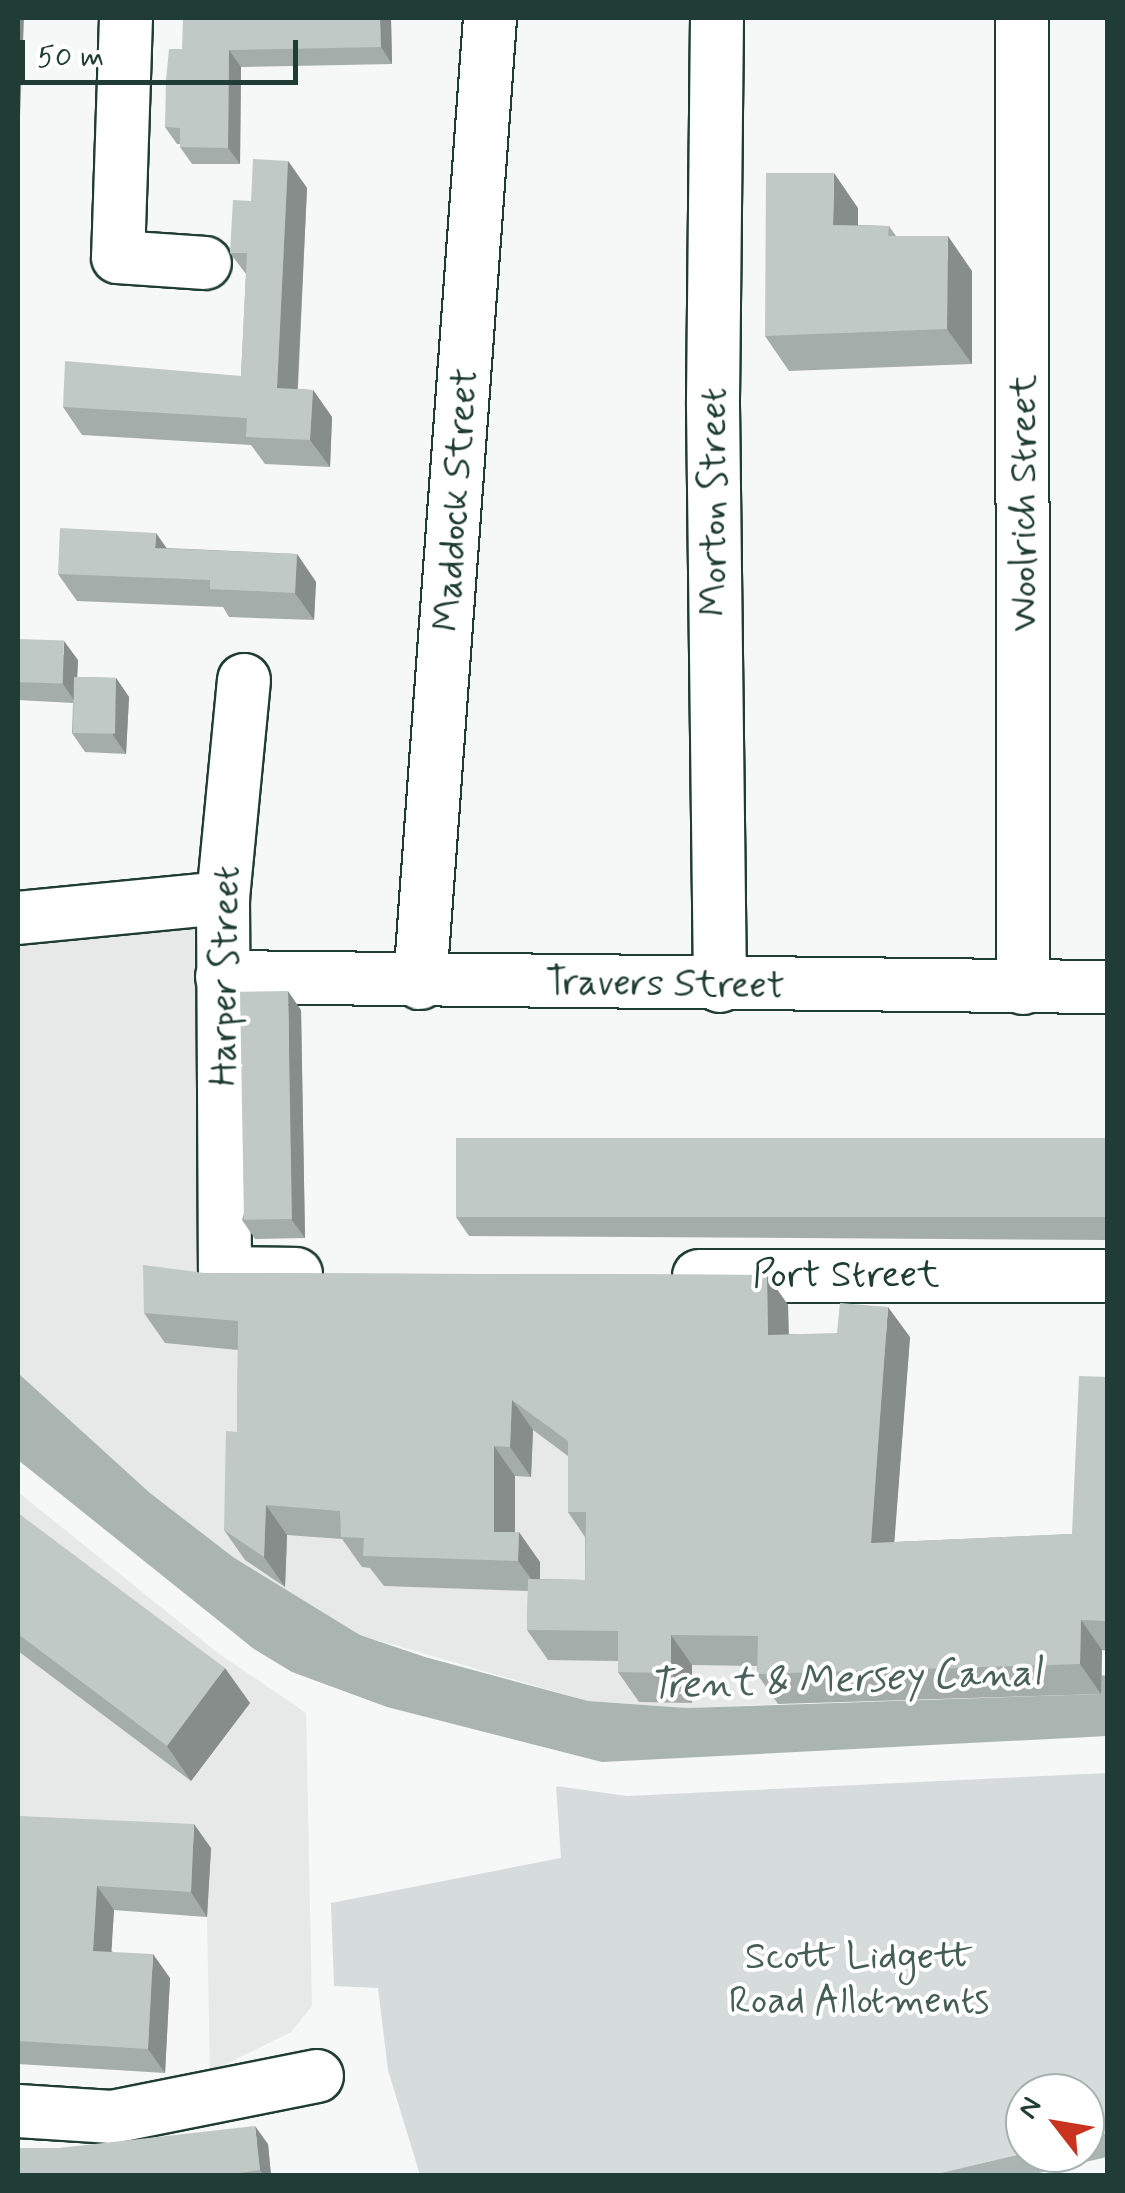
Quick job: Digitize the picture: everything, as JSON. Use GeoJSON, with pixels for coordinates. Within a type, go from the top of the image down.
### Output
{"type":"FeatureCollection","features":[{"type":"Feature","properties":{"kind":"street"},"geometry":{"type":"LineString","coordinates":[[126,18],[118,257],[205,264]]}},
{"type":"Feature","properties":{"kind":"street","name":"Maddock Street"},"geometry":{"type":"LineString","coordinates":[[420,983],[490,18]]}},
{"type":"Feature","properties":{"kind":"street","name":"Morton Street"},"geometry":{"type":"LineString","coordinates":[[717,18],[713,424],[720,986]]}},
{"type":"Feature","properties":{"kind":"street","name":"Woolrich Street"},"geometry":{"type":"LineString","coordinates":[[1022,18],[1023,988]]}},
{"type":"Feature","properties":{"kind":"street","name":"Harper Street"},"geometry":{"type":"LineString","coordinates":[[244,680],[224,898],[225,1274],[344,1274]]}},
{"type":"Feature","properties":{"kind":"street"},"geometry":{"type":"LineString","coordinates":[[18,918],[224,898]]}},
{"type":"Feature","properties":{"kind":"street","name":"Travers Street"},"geometry":{"type":"LineString","coordinates":[[222,977],[420,983],[1108,987]]}},
{"type":"Feature","properties":{"kind":"street","name":"Port Street"},"geometry":{"type":"LineString","coordinates":[[642,1276],[1108,1276]]}},
{"type":"Feature","properties":{"kind":"street"},"geometry":{"type":"LineString","coordinates":[[18,2112],[112,2117],[317,2076]]}},
{"type":"Feature","properties":{"kind":"shaded area"},"geometry":{"type":"Polygon","coordinates":[[[194,923],[201,1296],[788,1304],[778,1704],[687,1708],[588,1701],[360,1635],[233,1557],[150,1493],[18,1373],[18,943],[194,923]]]}},
{"type":"Feature","properties":{"kind":"shaded area"},"geometry":{"type":"Polygon","coordinates":[[[18,1373],[150,1493],[233,1557],[360,1635],[425,1657],[588,1701],[687,1708],[1101,1694],[1101,1675],[1107,1676],[1107,1736],[602,1762],[387,1707],[292,1672],[254,1649],[18,1460],[18,1373]]]}},
{"type":"Feature","properties":{"kind":"shaded area"},"geometry":{"type":"Polygon","coordinates":[[[18,1492],[218,1653],[306,1713],[312,2006],[291,2032],[210,2072],[207,1917],[18,1903],[18,1492]]]}},
{"type":"Feature","properties":{"kind":"shaded area"},"geometry":{"type":"Polygon","coordinates":[[[1005,2158],[1005,2173],[1039,2173],[1030,2175],[932,2175],[1005,2158]]]}},
{"type":"Feature","properties":{"kind":"green space","name":"Scott Lidgett Road Allotments"},"geometry":{"type":"Polygon","coordinates":[[[1107,1773],[1107,2133],[1105,2073],[1005,2073],[1005,2158],[932,2175],[420,2175],[388,2070],[378,1988],[334,1986],[331,1903],[561,1858],[556,1786],[627,1796],[1107,1773]]]}},
{"type":"Feature","properties":{"kind":"building"},"geometry":{"type":"Polygon","coordinates":[[[183,18],[380,18],[381,47],[229,50],[228,148],[180,147],[180,128],[165,127],[166,80],[169,49],[182,49],[183,18]]]}},
{"type":"Feature","properties":{"kind":"building"},"geometry":{"type":"Polygon","coordinates":[[[253,159],[288,161],[277,388],[313,390],[310,440],[246,437],[247,418],[63,407],[65,361],[241,376],[247,253],[230,253],[233,200],[251,201],[253,159]]]}},
{"type":"Feature","properties":{"kind":"building"},"geometry":{"type":"Polygon","coordinates":[[[766,173],[834,173],[833,225],[889,226],[888,236],[948,236],[947,329],[765,336],[766,173]]]}},
{"type":"Feature","properties":{"kind":"building"},"geometry":{"type":"Polygon","coordinates":[[[60,528],[156,533],[155,548],[297,554],[295,593],[210,589],[210,580],[58,574],[60,528]]]}},
{"type":"Feature","properties":{"kind":"building"},"geometry":{"type":"Polygon","coordinates":[[[18,639],[64,641],[62,684],[18,682],[18,639]]]}},
{"type":"Feature","properties":{"kind":"building"},"geometry":{"type":"Polygon","coordinates":[[[74,677],[116,678],[115,734],[73,733],[74,677]]]}},
{"type":"Feature","properties":{"kind":"building"},"geometry":{"type":"Polygon","coordinates":[[[288,991],[292,1219],[244,1220],[240,992],[288,991]]]}},
{"type":"Feature","properties":{"kind":"building"},"geometry":{"type":"Polygon","coordinates":[[[456,1138],[1108,1138],[1108,1217],[456,1217],[456,1138]]]}},
{"type":"Feature","properties":{"kind":"building"},"geometry":{"type":"Polygon","coordinates":[[[143,1265],[204,1273],[767,1275],[768,1335],[837,1333],[840,1303],[888,1307],[871,1543],[1072,1534],[1079,1376],[1108,1377],[1108,1621],[1081,1620],[1080,1664],[757,1674],[758,1636],[671,1635],[671,1673],[618,1672],[618,1631],[527,1630],[528,1579],[585,1580],[586,1512],[568,1512],[568,1441],[512,1400],[510,1447],[494,1446],[494,1532],[519,1532],[518,1561],[363,1556],[364,1538],[341,1537],[340,1511],[266,1505],[264,1557],[224,1530],[226,1431],[237,1432],[238,1321],[144,1313],[143,1265]]]}},
{"type":"Feature","properties":{"kind":"building"},"geometry":{"type":"Polygon","coordinates":[[[18,1513],[225,1668],[167,1746],[18,1634],[18,1513]]]}},
{"type":"Feature","properties":{"kind":"building"},"geometry":{"type":"Polygon","coordinates":[[[18,1816],[194,1824],[191,1892],[97,1886],[93,1951],[153,1954],[148,2049],[18,2041],[18,1816]]]}},
{"type":"Feature","properties":{"kind":"building"},"geometry":{"type":"Polygon","coordinates":[[[255,2126],[260,2170],[219,2176],[18,2176],[18,2148],[59,2148],[255,2126]]]}},
{"type":"Feature","properties":{"kind":"water label","name":"Trent & Mersey Canal"},"geometry":{"type":"Point","coordinates":[845,1680]}}]}
